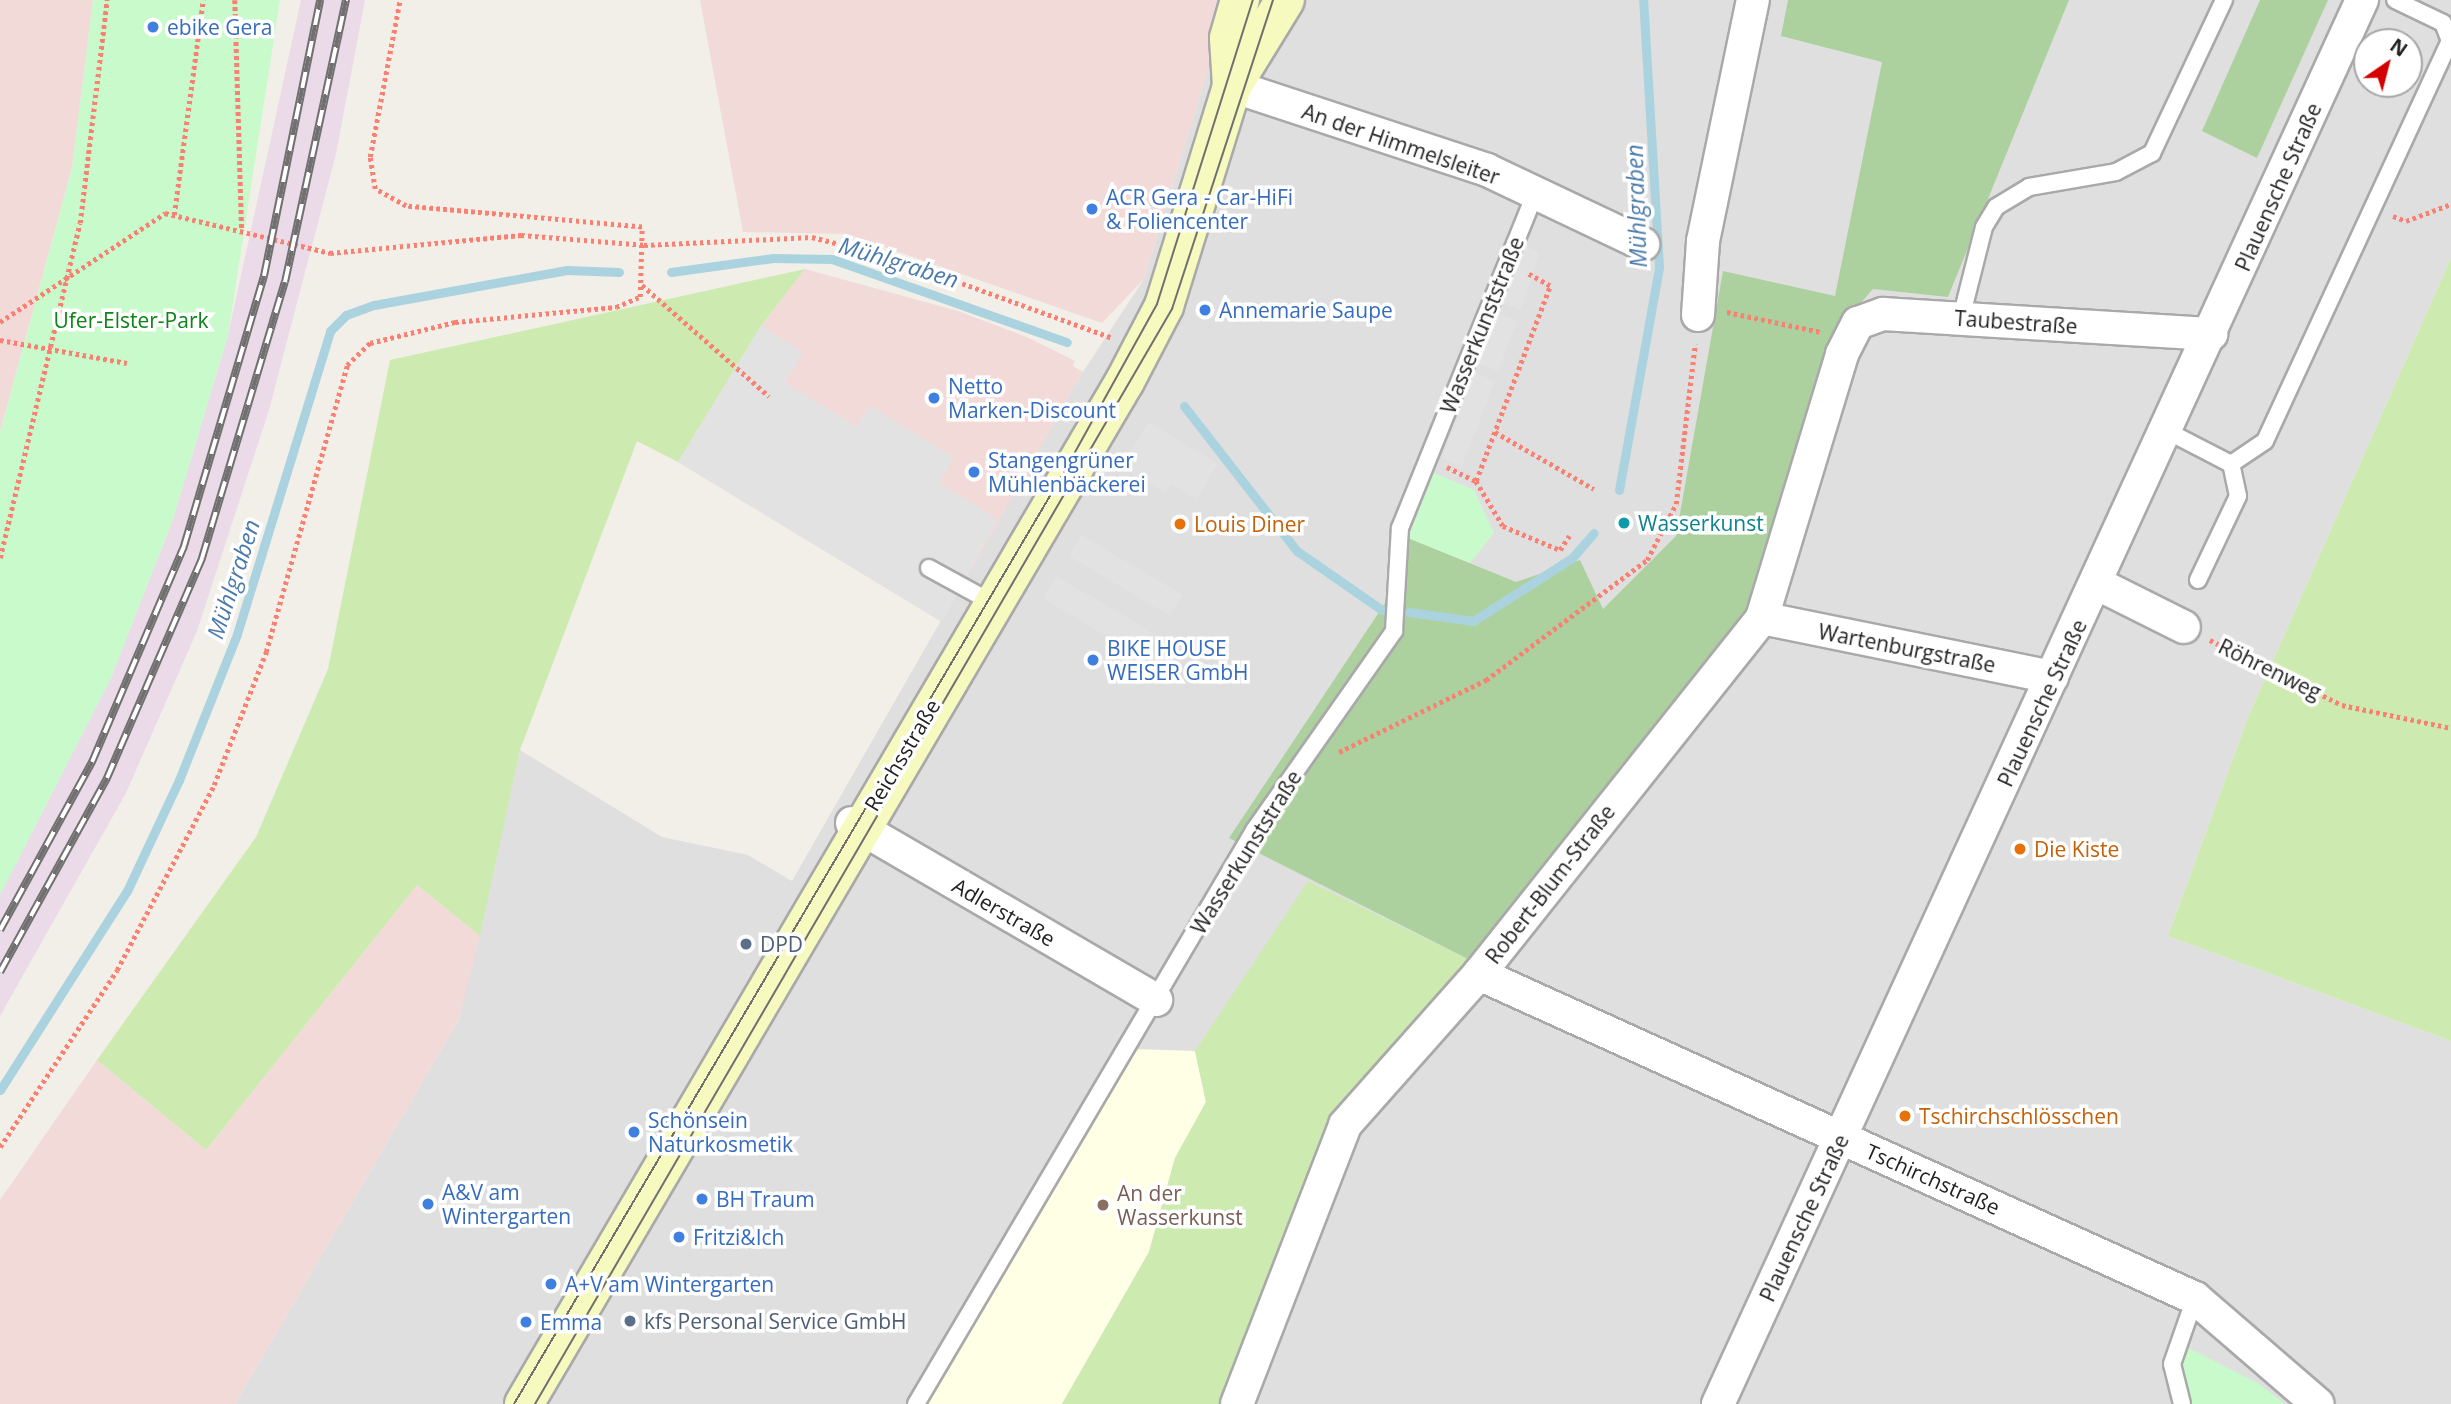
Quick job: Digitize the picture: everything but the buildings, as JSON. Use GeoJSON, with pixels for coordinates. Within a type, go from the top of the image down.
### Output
{"type":"FeatureCollection","features":[{"type":"Feature","properties":{"kind":"main road","name":"Reichsstraße"},"geometry":{"type":"LineString","coordinates":[[1232,86],[1229,38],[1240,0]]}},
{"type":"Feature","properties":{"kind":"main road","name":"Reichsstraße"},"geometry":{"type":"LineString","coordinates":[[524,1404],[855,825],[993,603],[1142,348],[1164,306],[1232,86],[1285,0]]}},
{"type":"Feature","properties":{"kind":"street"},"geometry":{"type":"LineString","coordinates":[[1698,310],[1703,241],[1753,0]]}},
{"type":"Feature","properties":{"kind":"street","name":"Plauensche Straße"},"geometry":{"type":"LineString","coordinates":[[1718,1404],[2052,677],[2168,432],[2362,0]]}},
{"type":"Feature","properties":{"kind":"street","name":"An der Himmelsleiter"},"geometry":{"type":"LineString","coordinates":[[1232,86],[1487,170],[1534,196],[1643,244]]}},
{"type":"Feature","properties":{"kind":"street","name":"Taubestraße"},"geometry":{"type":"LineString","coordinates":[[1846,346],[1858,323],[1883,314],[2211,334]]}},
{"type":"Feature","properties":{"kind":"street","name":"Robert-Blum-Straße"},"geometry":{"type":"LineString","coordinates":[[1237,1404],[1345,1125],[1479,974],[1762,618],[1846,346]]}},
{"type":"Feature","properties":{"kind":"street"},"geometry":{"type":"LineString","coordinates":[[2098,584],[2183,627]]}},
{"type":"Feature","properties":{"kind":"street","name":"Wartenburgstraße"},"geometry":{"type":"LineString","coordinates":[[1762,618],[2052,677]]}},
{"type":"Feature","properties":{"kind":"street","name":"Adlerstraße"},"geometry":{"type":"LineString","coordinates":[[855,825],[1156,1000]]}},
{"type":"Feature","properties":{"kind":"street","name":"Tschirchstraße"},"geometry":{"type":"LineString","coordinates":[[1479,974],[2195,1298],[2318,1404]]}},
{"type":"Feature","properties":{"kind":"lane"},"geometry":{"type":"LineString","coordinates":[[1961,318],[1984,227],[1996,207],[2029,187],[2116,173],[2152,153],[2224,0]]}},
{"type":"Feature","properties":{"kind":"lane"},"geometry":{"type":"LineString","coordinates":[[2231,464],[2265,441],[2450,41],[2443,23],[2395,0]]}},
{"type":"Feature","properties":{"kind":"lane","name":"Wasserkunststraße"},"geometry":{"type":"LineString","coordinates":[[916,1404],[1056,1158],[1156,1000],[1269,805],[1394,631],[1400,528],[1534,196]]}},
{"type":"Feature","properties":{"kind":"lane"},"geometry":{"type":"LineString","coordinates":[[2168,432],[2231,464]]}},
{"type":"Feature","properties":{"kind":"lane"},"geometry":{"type":"LineString","coordinates":[[2198,580],[2238,496],[2231,464]]}},
{"type":"Feature","properties":{"kind":"lane"},"geometry":{"type":"LineString","coordinates":[[929,568],[993,603]]}},
{"type":"Feature","properties":{"kind":"lane"},"geometry":{"type":"LineString","coordinates":[[2182,1404],[2172,1364],[2195,1298]]}},
{"type":"Feature","properties":{"kind":"path"},"geometry":{"type":"LineString","coordinates":[[0,558],[80,223],[107,0]]}},
{"type":"Feature","properties":{"kind":"path"},"geometry":{"type":"LineString","coordinates":[[174,215],[203,0]]}},
{"type":"Feature","properties":{"kind":"path"},"geometry":{"type":"LineString","coordinates":[[235,0],[242,230]]}},
{"type":"Feature","properties":{"kind":"path"},"geometry":{"type":"LineString","coordinates":[[0,1147],[131,948],[214,785],[266,652],[347,365],[370,343],[455,322],[616,307],[640,297],[644,244],[642,226],[405,206],[375,189],[370,157],[400,0]]}},
{"type":"Feature","properties":{"kind":"path"},"geometry":{"type":"LineString","coordinates":[[2406,221],[2451,204]]}},
{"type":"Feature","properties":{"kind":"path"},"geometry":{"type":"LineString","coordinates":[[0,322],[165,213],[330,253],[521,234],[644,244],[812,237],[851,245],[1142,348]]}},
{"type":"Feature","properties":{"kind":"path"},"geometry":{"type":"LineString","coordinates":[[1476,481],[1550,286],[1508,262]]}},
{"type":"Feature","properties":{"kind":"path"},"geometry":{"type":"LineString","coordinates":[[641,284],[769,396]]}},
{"type":"Feature","properties":{"kind":"path"},"geometry":{"type":"LineString","coordinates":[[1328,760],[1486,680],[1647,559],[1676,504],[1698,310],[1846,346]]}},
{"type":"Feature","properties":{"kind":"path"},"geometry":{"type":"LineString","coordinates":[[0,340],[127,363]]}},
{"type":"Feature","properties":{"kind":"path"},"geometry":{"type":"LineString","coordinates":[[1495,432],[1594,489]]}},
{"type":"Feature","properties":{"kind":"path"},"geometry":{"type":"LineString","coordinates":[[1428,458],[1476,481],[1503,526],[1560,550],[1569,536]]}},
{"type":"Feature","properties":{"kind":"path","name":"Röhrenweg"},"geometry":{"type":"LineString","coordinates":[[2183,627],[2342,705],[2451,728]]}},
{"type":"Feature","properties":{"kind":"shaded area"},"geometry":{"type":"Polygon","coordinates":[[[0,0],[93,0],[72,168],[0,432],[0,0]]]}},
{"type":"Feature","properties":{"kind":"shaded area"},"geometry":{"type":"Polygon","coordinates":[[[301,0],[365,0],[336,154],[269,410],[197,631],[126,793],[0,1016],[0,895],[111,678],[173,519],[228,335],[301,0]]]}},
{"type":"Feature","properties":{"kind":"shaded area"},"geometry":{"type":"Polygon","coordinates":[[[700,0],[1229,0],[1144,279],[1102,323],[847,234],[743,232],[700,0]]]}},
{"type":"Feature","properties":{"kind":"shaded area"},"geometry":{"type":"Polygon","coordinates":[[[1229,0],[2451,0],[2451,258],[2249,715],[2168,936],[2451,1041],[2451,1404],[235,1404],[459,1019],[520,750],[662,837],[748,855],[792,881],[1083,372],[1144,279],[1229,0]]]}},
{"type":"Feature","properties":{"kind":"shaded area"},"geometry":{"type":"Polygon","coordinates":[[[1523,246],[1540,252],[1520,310],[1502,303],[1523,246]]]}},
{"type":"Feature","properties":{"kind":"shaded area"},"geometry":{"type":"Polygon","coordinates":[[[805,269],[958,311],[1029,338],[1075,361],[1073,366],[1083,372],[942,622],[678,462],[761,326],[805,269]]]}},
{"type":"Feature","properties":{"kind":"shaded area"},"geometry":{"type":"Polygon","coordinates":[[[1498,313],[1517,321],[1498,371],[1479,364],[1498,313]]]}},
{"type":"Feature","properties":{"kind":"shaded area"},"geometry":{"type":"Polygon","coordinates":[[[761,326],[803,352],[785,383],[857,426],[870,406],[954,457],[939,483],[998,519],[942,622],[678,462],[761,326]]]}},
{"type":"Feature","properties":{"kind":"shaded area"},"geometry":{"type":"Polygon","coordinates":[[[1475,373],[1495,381],[1462,466],[1442,458],[1475,373]]]}},
{"type":"Feature","properties":{"kind":"shaded area"},"geometry":{"type":"Polygon","coordinates":[[[1148,422],[1218,464],[1196,499],[1171,484],[1165,493],[1121,466],[1148,422]]]}},
{"type":"Feature","properties":{"kind":"shaded area"},"geometry":{"type":"Polygon","coordinates":[[[1081,535],[1183,595],[1170,616],[1069,556],[1081,535]]]}},
{"type":"Feature","properties":{"kind":"shaded area"},"geometry":{"type":"Polygon","coordinates":[[[1056,576],[1159,636],[1145,659],[1043,598],[1056,576]]]}},
{"type":"Feature","properties":{"kind":"shaded area"},"geometry":{"type":"Polygon","coordinates":[[[417,885],[480,936],[459,1019],[235,1404],[0,1404],[0,1200],[97,1060],[206,1150],[417,885]]]}},
{"type":"Feature","properties":{"kind":"shaded area","name":"An der Wasserkunst"},"geometry":{"type":"Polygon","coordinates":[[[1134,1049],[1195,1051],[1206,1102],[1175,1158],[1149,1252],[1062,1404],[927,1404],[1134,1049]]]}},
{"type":"Feature","properties":{"kind":"green space","name":"Ufer-Elster-Park"},"geometry":{"type":"Polygon","coordinates":[[[93,0],[280,0],[228,335],[173,519],[111,678],[0,895],[0,432],[72,168],[93,0]]]}},
{"type":"Feature","properties":{"kind":"green space"},"geometry":{"type":"Polygon","coordinates":[[[1788,0],[2069,0],[1948,297],[1873,289],[1844,322],[1749,612],[1470,960],[1229,838],[1399,582],[1408,538],[1516,582],[1580,560],[1603,609],[1676,536],[1723,271],[1835,296],[1882,62],[1781,36],[1788,0]]]}},
{"type":"Feature","properties":{"kind":"green space"},"geometry":{"type":"Polygon","coordinates":[[[2260,0],[2328,0],[2257,158],[2202,131],[2260,0]]]}},
{"type":"Feature","properties":{"kind":"green space"},"geometry":{"type":"Polygon","coordinates":[[[2451,258],[2451,1041],[2168,936],[2249,715],[2451,258]]]}},
{"type":"Feature","properties":{"kind":"green space"},"geometry":{"type":"Polygon","coordinates":[[[805,269],[761,326],[678,462],[637,441],[520,750],[480,936],[417,885],[206,1150],[97,1060],[256,837],[328,669],[390,360],[805,269]]]}},
{"type":"Feature","properties":{"kind":"green space"},"geometry":{"type":"Polygon","coordinates":[[[1434,473],[1474,490],[1494,533],[1470,563],[1408,538],[1434,473]]]}},
{"type":"Feature","properties":{"kind":"green space"},"geometry":{"type":"Polygon","coordinates":[[[1308,881],[1470,960],[1332,1120],[1220,1404],[1062,1404],[1149,1252],[1175,1158],[1206,1102],[1195,1051],[1308,881]]]}},
{"type":"Feature","properties":{"kind":"green space"},"geometry":{"type":"Polygon","coordinates":[[[2189,1348],[2259,1384],[2285,1404],[2192,1404],[2182,1364],[2189,1348]]]}},
{"type":"Feature","properties":{"kind":"waterway","name":"Mühlgraben"},"geometry":{"type":"LineString","coordinates":[[1619,490],[1659,267],[1643,0]]}},
{"type":"Feature","properties":{"kind":"waterway","name":"Mühlgraben"},"geometry":{"type":"LineString","coordinates":[[671,272],[773,258],[832,259],[1067,342]]}},
{"type":"Feature","properties":{"kind":"waterway","name":"Mühlgraben"},"geometry":{"type":"LineString","coordinates":[[0,1090],[127,891],[179,780],[237,634],[330,331],[346,315],[374,305],[567,270],[619,272]]}},
{"type":"Feature","properties":{"kind":"waterway","name":"Mühlgraben"},"geometry":{"type":"LineString","coordinates":[[1184,406],[1297,551],[1382,610]]}},
{"type":"Feature","properties":{"kind":"waterway","name":"Mühlgraben"},"geometry":{"type":"LineString","coordinates":[[1409,612],[1473,621],[1572,558],[1594,533]]}},
{"type":"Feature","properties":{"kind":"tram line"},"geometry":{"type":"LineString","coordinates":[[514,1404],[1064,472],[1157,304],[1253,0]]}},
{"type":"Feature","properties":{"kind":"tram line"},"geometry":{"type":"LineString","coordinates":[[535,1404],[1172,309],[1273,0]]}},
{"type":"Feature","properties":{"kind":"railway"},"geometry":{"type":"LineString","coordinates":[[0,930],[92,762],[184,546],[264,276],[320,0]]}},
{"type":"Feature","properties":{"kind":"railway"},"geometry":{"type":"LineString","coordinates":[[0,972],[107,778],[202,558],[285,282],[346,0]]}},
{"type":"Feature","properties":{"kind":"place","name":"ebike Gera"},"geometry":{"type":"Point","coordinates":[153,27]}},
{"type":"Feature","properties":{"kind":"place","name":"ACR Gera - Car-HiFi & Foliencenter"},"geometry":{"type":"Point","coordinates":[1092,209]}},
{"type":"Feature","properties":{"kind":"place","name":"Annemarie Saupe"},"geometry":{"type":"Point","coordinates":[1205,310]}},
{"type":"Feature","properties":{"kind":"place","name":"Netto Marken-Discount"},"geometry":{"type":"Point","coordinates":[934,398]}},
{"type":"Feature","properties":{"kind":"place","name":"Stangengrüner Mühlenbäckerei"},"geometry":{"type":"Point","coordinates":[974,472]}},
{"type":"Feature","properties":{"kind":"place","name":"Wasserkunst"},"geometry":{"type":"Point","coordinates":[1624,523]}},
{"type":"Feature","properties":{"kind":"place","name":"Louis Diner"},"geometry":{"type":"Point","coordinates":[1180,524]}},
{"type":"Feature","properties":{"kind":"place","name":"BIKE HOUSE WEISER GmbH"},"geometry":{"type":"Point","coordinates":[1093,660]}},
{"type":"Feature","properties":{"kind":"place","name":"Die Kiste"},"geometry":{"type":"Point","coordinates":[2020,849]}},
{"type":"Feature","properties":{"kind":"place","name":"DPD"},"geometry":{"type":"Point","coordinates":[746,944]}},
{"type":"Feature","properties":{"kind":"place","name":"Tschirchschlösschen"},"geometry":{"type":"Point","coordinates":[1905,1116]}},
{"type":"Feature","properties":{"kind":"place","name":"Schönsein Naturkosmetik"},"geometry":{"type":"Point","coordinates":[634,1132]}},
{"type":"Feature","properties":{"kind":"place","name":"BH Traum"},"geometry":{"type":"Point","coordinates":[702,1199]}},
{"type":"Feature","properties":{"kind":"place","name":"A&V am Wintergarten"},"geometry":{"type":"Point","coordinates":[428,1204]}},
{"type":"Feature","properties":{"kind":"place","name":"An der Wasserkunst"},"geometry":{"type":"Point","coordinates":[1103,1205]}},
{"type":"Feature","properties":{"kind":"place","name":"Fritzi&Ich"},"geometry":{"type":"Point","coordinates":[679,1237]}},
{"type":"Feature","properties":{"kind":"place","name":"A+V am Wintergarten"},"geometry":{"type":"Point","coordinates":[551,1284]}},
{"type":"Feature","properties":{"kind":"place","name":"kfs Personal Service GmbH"},"geometry":{"type":"Point","coordinates":[630,1321]}},
{"type":"Feature","properties":{"kind":"place","name":"Emma"},"geometry":{"type":"Point","coordinates":[526,1322]}}]}
